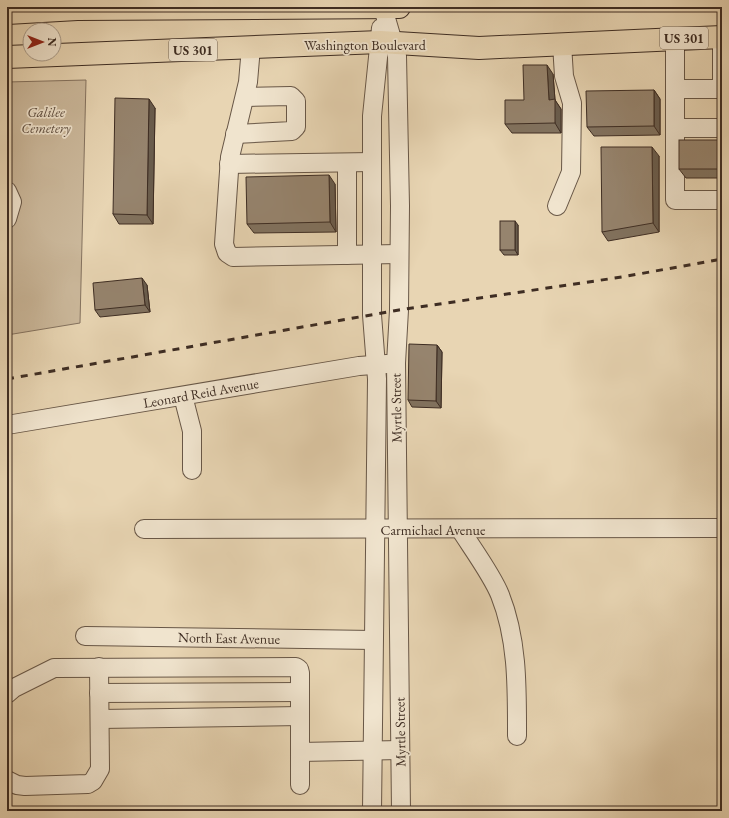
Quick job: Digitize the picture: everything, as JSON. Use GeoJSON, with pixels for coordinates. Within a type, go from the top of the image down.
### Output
{"type":"FeatureCollection","features":[{"type":"Feature","properties":{"kind":"main road"},"geometry":{"type":"LineString","coordinates":[[7,13],[77,8],[389,7]]}},
{"type":"Feature","properties":{"kind":"main road","name":"Washington Boulevard"},"geometry":{"type":"LineString","coordinates":[[7,57],[386,43],[479,48],[722,37]]}},
{"type":"Feature","properties":{"kind":"street","name":"Myrtle Street"},"geometry":{"type":"LineString","coordinates":[[372,811],[376,366],[372,315],[372,116],[386,43],[389,7]]}},
{"type":"Feature","properties":{"kind":"street"},"geometry":{"type":"LineString","coordinates":[[722,37],[722,80]]}},
{"type":"Feature","properties":{"kind":"street"},"geometry":{"type":"LineString","coordinates":[[675,39],[674,200],[722,200]]}},
{"type":"Feature","properties":{"kind":"street","name":"Myrtle Street"},"geometry":{"type":"LineString","coordinates":[[386,43],[397,56],[399,254],[396,363],[401,811]]}},
{"type":"Feature","properties":{"kind":"street"},"geometry":{"type":"LineString","coordinates":[[557,206],[572,172],[572,103],[564,76],[562,44]]}},
{"type":"Feature","properties":{"kind":"street"},"geometry":{"type":"LineString","coordinates":[[251,47],[248,82],[229,164],[224,244],[228,253],[233,257],[399,254]]}},
{"type":"Feature","properties":{"kind":"street"},"geometry":{"type":"LineString","coordinates":[[675,89],[722,89]]}},
{"type":"Feature","properties":{"kind":"street"},"geometry":{"type":"LineString","coordinates":[[235,134],[292,131],[296,127],[296,101],[291,96],[244,97]]}},
{"type":"Feature","properties":{"kind":"street"},"geometry":{"type":"LineString","coordinates":[[675,128],[722,128]]}},
{"type":"Feature","properties":{"kind":"street"},"geometry":{"type":"LineString","coordinates":[[347,162],[347,255]]}},
{"type":"Feature","properties":{"kind":"street"},"geometry":{"type":"LineString","coordinates":[[229,164],[372,162]]}},
{"type":"Feature","properties":{"kind":"street"},"geometry":{"type":"LineString","coordinates":[[7,192],[12,202],[7,219]]}},
{"type":"Feature","properties":{"kind":"street","name":"Leonard Reid Avenue"},"geometry":{"type":"LineString","coordinates":[[7,425],[359,366],[376,366],[396,363]]}},
{"type":"Feature","properties":{"kind":"street"},"geometry":{"type":"LineString","coordinates":[[183,396],[192,431],[192,470]]}},
{"type":"Feature","properties":{"kind":"street","name":"Carmichael Avenue"},"geometry":{"type":"LineString","coordinates":[[144,529],[398,530],[722,528]]}},
{"type":"Feature","properties":{"kind":"street"},"geometry":{"type":"LineString","coordinates":[[460,529],[500,594],[511,628],[517,678],[517,736]]}},
{"type":"Feature","properties":{"kind":"street","name":"North East Avenue"},"geometry":{"type":"LineString","coordinates":[[85,636],[374,640]]}},
{"type":"Feature","properties":{"kind":"street"},"geometry":{"type":"LineString","coordinates":[[7,694],[49,669],[99,667],[296,666],[300,673],[300,785]]}},
{"type":"Feature","properties":{"kind":"street"},"geometry":{"type":"LineString","coordinates":[[7,780],[17,785],[25,786],[82,785],[93,781],[100,769],[99,667]]}},
{"type":"Feature","properties":{"kind":"street"},"geometry":{"type":"LineString","coordinates":[[99,693],[300,692]]}},
{"type":"Feature","properties":{"kind":"street"},"geometry":{"type":"LineString","coordinates":[[100,719],[300,716]]}},
{"type":"Feature","properties":{"kind":"street"},"geometry":{"type":"LineString","coordinates":[[300,752],[400,750]]}},
{"type":"Feature","properties":{"kind":"green space","name":"Galilee Cemetery"},"geometry":{"type":"Polygon","coordinates":[[[86,80],[80,323],[7,335],[7,82],[86,80]]]}},
{"type":"Feature","properties":{"kind":"building"},"geometry":{"type":"Polygon","coordinates":[[[523,65],[547,65],[549,100],[555,99],[555,123],[505,124],[505,100],[524,100],[523,65]]]}},
{"type":"Feature","properties":{"kind":"building"},"geometry":{"type":"Polygon","coordinates":[[[654,90],[654,126],[587,127],[586,91],[654,90]]]}},
{"type":"Feature","properties":{"kind":"building"},"geometry":{"type":"Polygon","coordinates":[[[115,98],[149,99],[147,215],[113,214],[115,98]]]}},
{"type":"Feature","properties":{"kind":"building"},"geometry":{"type":"Polygon","coordinates":[[[679,140],[722,140],[722,169],[679,169],[679,140]]]}},
{"type":"Feature","properties":{"kind":"building"},"geometry":{"type":"Polygon","coordinates":[[[601,147],[652,147],[653,223],[602,232],[601,147]]]}},
{"type":"Feature","properties":{"kind":"building"},"geometry":{"type":"Polygon","coordinates":[[[329,175],[330,222],[247,224],[246,177],[329,175]]]}},
{"type":"Feature","properties":{"kind":"building"},"geometry":{"type":"Polygon","coordinates":[[[500,221],[515,221],[515,250],[500,250],[500,221]]]}},
{"type":"Feature","properties":{"kind":"building"},"geometry":{"type":"Polygon","coordinates":[[[142,278],[145,305],[95,310],[93,283],[142,278]]]}},
{"type":"Feature","properties":{"kind":"building"},"geometry":{"type":"Polygon","coordinates":[[[409,344],[437,345],[436,401],[408,400],[409,344]]]}},
{"type":"Feature","properties":{"kind":"railway"},"geometry":{"type":"LineString","coordinates":[[7,379],[399,310],[622,277],[722,259]]}}]}
